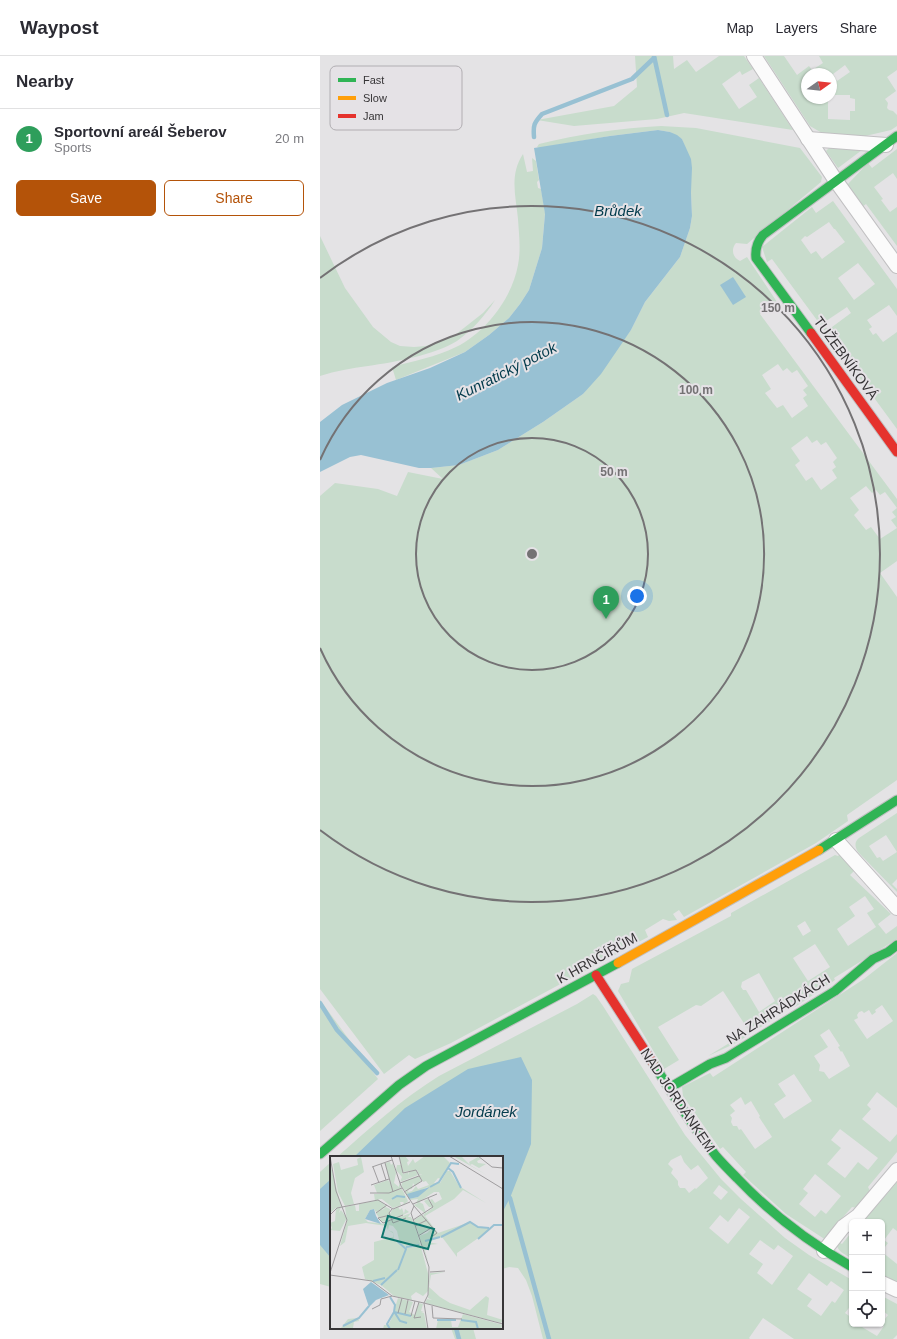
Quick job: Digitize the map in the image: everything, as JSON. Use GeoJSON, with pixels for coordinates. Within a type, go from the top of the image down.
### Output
{"type":"FeatureCollection","features":[{"type":"Feature","properties":{"kind":"street"},"geometry":{"type":"LineString","coordinates":[[754,56],[836,181],[897,266]]}},
{"type":"Feature","properties":{"kind":"street"},"geometry":{"type":"LineString","coordinates":[[808,139],[891,140]]}},
{"type":"Feature","properties":{"kind":"street"},"geometry":{"type":"LineString","coordinates":[[836,181],[891,140]]}},
{"type":"Feature","properties":{"kind":"street","name":"TUŽEBNÍKOVÁ"},"geometry":{"type":"LineString","coordinates":[[836,181],[762,235],[755,246],[754,252],[756,258],[897,452]]}},
{"type":"Feature","properties":{"kind":"street","name":"K HRNČÍŘŮM"},"geometry":{"type":"LineString","coordinates":[[320,1154],[399,1085],[426,1066],[596,975],[772,877],[836,840],[897,800]]}},
{"type":"Feature","properties":{"kind":"street"},"geometry":{"type":"LineString","coordinates":[[836,840],[897,908]]}},
{"type":"Feature","properties":{"kind":"street","name":"NA ZAHRÁDKÁCH"},"geometry":{"type":"LineString","coordinates":[[669,1088],[710,1064],[726,1058],[835,991],[873,959],[888,952],[897,945]]}},
{"type":"Feature","properties":{"kind":"street","name":"NAD JORDÁNKEM"},"geometry":{"type":"LineString","coordinates":[[596,975],[702,1138],[717,1157],[753,1195],[777,1217],[824,1251],[849,1265]]}},
{"type":"Feature","properties":{"kind":"street"},"geometry":{"type":"LineString","coordinates":[[824,1251],[843,1227],[858,1216],[897,1170]]}},
{"type":"Feature","properties":{"kind":"street"},"geometry":{"type":"LineString","coordinates":[[885,1284],[897,1290]]}},
{"type":"Feature","properties":{"kind":"green space"},"geometry":{"type":"Polygon","coordinates":[[[635,56],[673,56],[674,69],[687,60],[696,72],[719,56],[744,56],[753,69],[742,75],[740,71],[722,84],[739,109],[757,97],[749,85],[759,78],[793,130],[684,113],[657,119],[574,126],[537,120],[614,106],[637,87],[635,56]]]}},
{"type":"Feature","properties":{"kind":"green space"},"geometry":{"type":"Polygon","coordinates":[[[764,56],[784,56],[797,75],[801,72],[801,104],[828,104],[828,119],[850,120],[850,111],[855,111],[855,99],[850,98],[850,95],[837,95],[837,81],[850,72],[845,65],[837,71],[837,68],[815,68],[823,63],[819,56],[897,56],[897,70],[887,77],[896,91],[885,99],[888,103],[887,108],[897,115],[897,126],[891,130],[861,137],[822,133],[810,126],[764,56]]]}},
{"type":"Feature","properties":{"kind":"green space"},"geometry":{"type":"Polygon","coordinates":[[[661,126],[696,128],[800,148],[822,177],[821,182],[747,244],[736,243],[733,248],[733,253],[740,261],[747,257],[777,302],[760,314],[897,499],[897,508],[885,492],[880,495],[876,490],[872,493],[866,486],[850,498],[859,510],[854,515],[866,530],[871,527],[880,539],[897,528],[897,561],[880,573],[897,597],[897,780],[847,815],[848,821],[816,843],[684,917],[679,910],[673,914],[677,920],[669,921],[663,919],[645,930],[648,937],[451,1043],[415,1059],[409,1055],[384,1074],[320,989],[320,496],[335,483],[378,489],[397,496],[408,472],[443,479],[431,468],[459,465],[498,450],[543,422],[583,394],[631,330],[645,302],[680,257],[690,228],[692,216],[691,192],[685,147],[682,139],[670,132],[658,130],[610,136],[539,148],[537,147],[539,144],[569,137],[661,126]],[[778,364],[762,375],[771,389],[765,393],[777,408],[783,405],[792,418],[808,406],[803,398],[807,395],[803,390],[808,386],[797,370],[792,373],[787,368],[783,371],[778,364]],[[807,436],[791,448],[800,461],[795,465],[806,481],[812,477],[821,490],[837,478],[832,470],[836,467],[833,462],[837,458],[826,442],[821,445],[817,440],[812,443],[807,436]]]}},
{"type":"Feature","properties":{"kind":"green space"},"geometry":{"type":"Polygon","coordinates":[[[829,148],[862,150],[838,168],[826,151],[829,148]]]}},
{"type":"Feature","properties":{"kind":"green space"},"geometry":{"type":"Polygon","coordinates":[[[897,149],[897,179],[893,173],[874,187],[890,212],[897,207],[897,246],[866,204],[862,207],[850,190],[848,184],[868,163],[872,168],[897,149]]]}},
{"type":"Feature","properties":{"kind":"green space"},"geometry":{"type":"Polygon","coordinates":[[[523,154],[527,172],[533,171],[532,158],[536,161],[539,180],[537,182],[538,188],[541,189],[545,213],[542,248],[529,290],[509,318],[489,335],[465,352],[396,380],[392,367],[432,356],[467,341],[487,323],[504,301],[515,277],[519,259],[520,248],[514,186],[516,170],[523,154]]]}},
{"type":"Feature","properties":{"kind":"green space"},"geometry":{"type":"Polygon","coordinates":[[[833,201],[897,289],[897,316],[889,305],[867,320],[872,327],[869,329],[873,335],[876,333],[883,342],[897,332],[897,429],[772,259],[767,262],[762,247],[812,207],[816,213],[833,201]],[[829,222],[807,237],[805,236],[801,240],[811,254],[816,251],[822,259],[845,242],[829,222]],[[858,263],[838,278],[854,300],[875,284],[858,263]],[[847,307],[823,323],[828,330],[851,313],[847,307]]]}},
{"type":"Feature","properties":{"kind":"green space"},"geometry":{"type":"Polygon","coordinates":[[[320,236],[345,288],[373,327],[391,342],[400,346],[426,346],[455,335],[483,313],[495,300],[483,317],[463,337],[448,346],[414,357],[320,376],[320,236]]]}},
{"type":"Feature","properties":{"kind":"green space"},"geometry":{"type":"Polygon","coordinates":[[[897,508],[897,528],[891,520],[896,517],[892,512],[897,508]]]}},
{"type":"Feature","properties":{"kind":"green space"},"geometry":{"type":"Polygon","coordinates":[[[897,813],[897,852],[897,879],[892,884],[897,889],[897,892],[858,852],[856,848],[856,841],[897,813]],[[886,835],[869,846],[877,858],[880,857],[883,861],[897,852],[886,835]]]}},
{"type":"Feature","properties":{"kind":"green space"},"geometry":{"type":"Polygon","coordinates":[[[840,854],[855,870],[850,875],[891,914],[878,924],[886,934],[897,926],[897,939],[834,978],[835,980],[795,1007],[789,1007],[771,1018],[772,1020],[736,1043],[708,1056],[749,1031],[723,991],[701,1006],[696,1005],[658,1027],[679,1060],[664,1069],[618,991],[621,984],[629,982],[632,969],[731,916],[731,913],[835,855],[838,856],[840,854]],[[865,896],[849,907],[855,916],[837,929],[848,946],[876,927],[867,913],[874,909],[865,896]],[[805,921],[797,926],[803,936],[811,931],[805,921]],[[815,944],[793,958],[808,981],[830,967],[815,944]],[[759,973],[742,982],[741,987],[743,990],[746,990],[759,1012],[775,1001],[759,973]]]}},
{"type":"Feature","properties":{"kind":"green space"},"geometry":{"type":"Polygon","coordinates":[[[897,953],[897,1108],[877,1092],[867,1105],[871,1109],[862,1119],[890,1142],[897,1134],[897,1152],[868,1187],[870,1191],[857,1208],[852,1207],[837,1224],[826,1240],[786,1214],[743,1175],[746,1172],[723,1147],[720,1149],[683,1096],[682,1087],[710,1073],[713,1077],[864,979],[897,953]],[[882,1005],[875,1010],[876,1012],[872,1015],[869,1010],[864,1013],[862,1011],[859,1012],[857,1015],[858,1018],[854,1020],[867,1039],[893,1021],[882,1005]],[[829,1029],[820,1035],[828,1047],[814,1056],[820,1065],[819,1071],[824,1072],[829,1079],[850,1066],[829,1029]],[[794,1074],[778,1084],[786,1096],[774,1104],[784,1119],[812,1101],[794,1074]],[[741,1097],[730,1105],[735,1111],[730,1115],[733,1126],[737,1126],[739,1130],[741,1129],[755,1149],[772,1137],[751,1101],[745,1105],[741,1097]],[[840,1129],[831,1140],[841,1148],[827,1164],[845,1178],[858,1162],[868,1170],[878,1158],[840,1129]],[[815,1174],[803,1189],[808,1193],[799,1204],[815,1217],[821,1210],[826,1214],[841,1196],[815,1174]]]}},
{"type":"Feature","properties":{"kind":"green space"},"geometry":{"type":"Polygon","coordinates":[[[593,994],[603,1006],[685,1135],[721,1179],[785,1238],[809,1255],[849,1278],[849,1308],[845,1313],[849,1316],[849,1327],[862,1327],[877,1336],[883,1327],[885,1327],[885,1319],[888,1315],[885,1312],[885,1298],[897,1304],[897,1335],[893,1339],[794,1339],[763,1318],[749,1338],[750,1339],[543,1339],[532,1296],[526,1280],[518,1268],[509,1267],[503,1269],[503,1156],[338,1156],[399,1104],[439,1076],[577,1004],[593,994]],[[681,1155],[671,1160],[668,1164],[673,1169],[671,1173],[678,1181],[680,1188],[685,1188],[689,1193],[708,1178],[698,1165],[691,1170],[684,1162],[681,1155]],[[719,1185],[713,1193],[721,1200],[728,1192],[719,1185]],[[739,1208],[728,1222],[720,1215],[709,1228],[728,1244],[750,1217],[739,1208]],[[760,1240],[749,1254],[763,1264],[757,1273],[772,1285],[793,1256],[778,1245],[774,1250],[760,1240]],[[809,1273],[797,1289],[812,1299],[807,1306],[821,1316],[832,1301],[835,1303],[844,1290],[831,1281],[827,1286],[809,1273]]]}},
{"type":"Feature","properties":{"kind":"green space"},"geometry":{"type":"Polygon","coordinates":[[[320,1000],[378,1079],[320,1131],[320,1000]]]}},
{"type":"Feature","properties":{"kind":"green space"},"geometry":{"type":"Polygon","coordinates":[[[330,1163],[330,1287],[320,1284],[320,1172],[330,1163]]]}},
{"type":"Feature","properties":{"kind":"green space"},"geometry":{"type":"Polygon","coordinates":[[[897,1182],[897,1231],[893,1228],[885,1239],[885,1219],[864,1219],[871,1210],[873,1210],[897,1182]]]}},
{"type":"Feature","properties":{"kind":"green space"},"geometry":{"type":"Polygon","coordinates":[[[849,1235],[849,1257],[839,1250],[837,1241],[842,1244],[849,1235]]]}},
{"type":"Feature","properties":{"kind":"green space"},"geometry":{"type":"Polygon","coordinates":[[[885,1254],[897,1264],[897,1282],[885,1276],[885,1254]]]}},
{"type":"Feature","properties":{"kind":"green space"},"geometry":{"type":"Polygon","coordinates":[[[451,1329],[473,1329],[476,1339],[455,1339],[451,1329]]]}},
{"type":"Feature","properties":{"kind":"water","name":"Brůdek"},"geometry":{"type":"Polygon","coordinates":[[[658,130],[670,132],[682,139],[691,159],[692,216],[690,228],[680,257],[645,302],[631,330],[601,374],[583,394],[543,422],[498,450],[459,465],[419,468],[361,455],[350,457],[320,472],[320,422],[342,405],[387,383],[430,368],[465,352],[489,335],[509,318],[520,304],[529,290],[542,248],[545,214],[534,148],[658,130]]]}},
{"type":"Feature","properties":{"kind":"water"},"geometry":{"type":"Polygon","coordinates":[[[733,277],[746,297],[733,305],[720,285],[733,277]]]}},
{"type":"Feature","properties":{"kind":"water","name":"Jordánek"},"geometry":{"type":"Polygon","coordinates":[[[521,1057],[532,1080],[531,1144],[510,1198],[503,1211],[503,1156],[355,1156],[405,1108],[468,1069],[521,1057]]]}},
{"type":"Feature","properties":{"kind":"water"},"geometry":{"type":"Polygon","coordinates":[[[330,1180],[330,1257],[320,1245],[320,1189],[330,1180]]]}},
{"type":"Feature","properties":{"kind":"waterway","name":"Kunratický potok"},"geometry":{"type":"LineString","coordinates":[[654,56],[667,115]]}},
{"type":"Feature","properties":{"kind":"waterway"},"geometry":{"type":"LineString","coordinates":[[534,137],[535,124],[542,114],[632,79],[654,58]]}},
{"type":"Feature","properties":{"kind":"waterway"},"geometry":{"type":"LineString","coordinates":[[320,1003],[337,1030],[377,1073]]}},
{"type":"Feature","properties":{"kind":"waterway"},"geometry":{"type":"LineString","coordinates":[[510,1198],[549,1339]]}},
{"type":"Feature","properties":{"kind":"waterway"},"geometry":{"type":"LineString","coordinates":[[456,1329],[459,1339]]}},
{"type":"Feature","properties":{"kind":"traffic: fast"},"geometry":{"type":"LineString","coordinates":[[811,333],[756,258],[756,249],[759,240],[763,235],[897,136]]}},
{"type":"Feature","properties":{"kind":"traffic: fast"},"geometry":{"type":"LineString","coordinates":[[819,850],[897,800]]}},
{"type":"Feature","properties":{"kind":"traffic: fast"},"geometry":{"type":"LineString","coordinates":[[669,1088],[710,1064],[726,1058],[835,991],[873,959],[888,952],[897,945]]}},
{"type":"Feature","properties":{"kind":"traffic: fast"},"geometry":{"type":"LineString","coordinates":[[320,1154],[399,1085],[426,1066],[618,963]]}},
{"type":"Feature","properties":{"kind":"traffic: fast"},"geometry":{"type":"LineString","coordinates":[[653,1063],[699,1134],[729,1170],[777,1216],[820,1248],[849,1265]]}},
{"type":"Feature","properties":{"kind":"traffic: slow"},"geometry":{"type":"LineString","coordinates":[[618,963],[819,850]]}},
{"type":"Feature","properties":{"kind":"traffic: jam"},"geometry":{"type":"LineString","coordinates":[[811,333],[897,452]]}},
{"type":"Feature","properties":{"kind":"traffic: jam"},"geometry":{"type":"LineString","coordinates":[[596,975],[653,1063]]}},
{"type":"Feature","properties":{"kind":"place","name":"Sportovní areál Šeberov"},"geometry":{"type":"Point","coordinates":[606,619]}}]}
